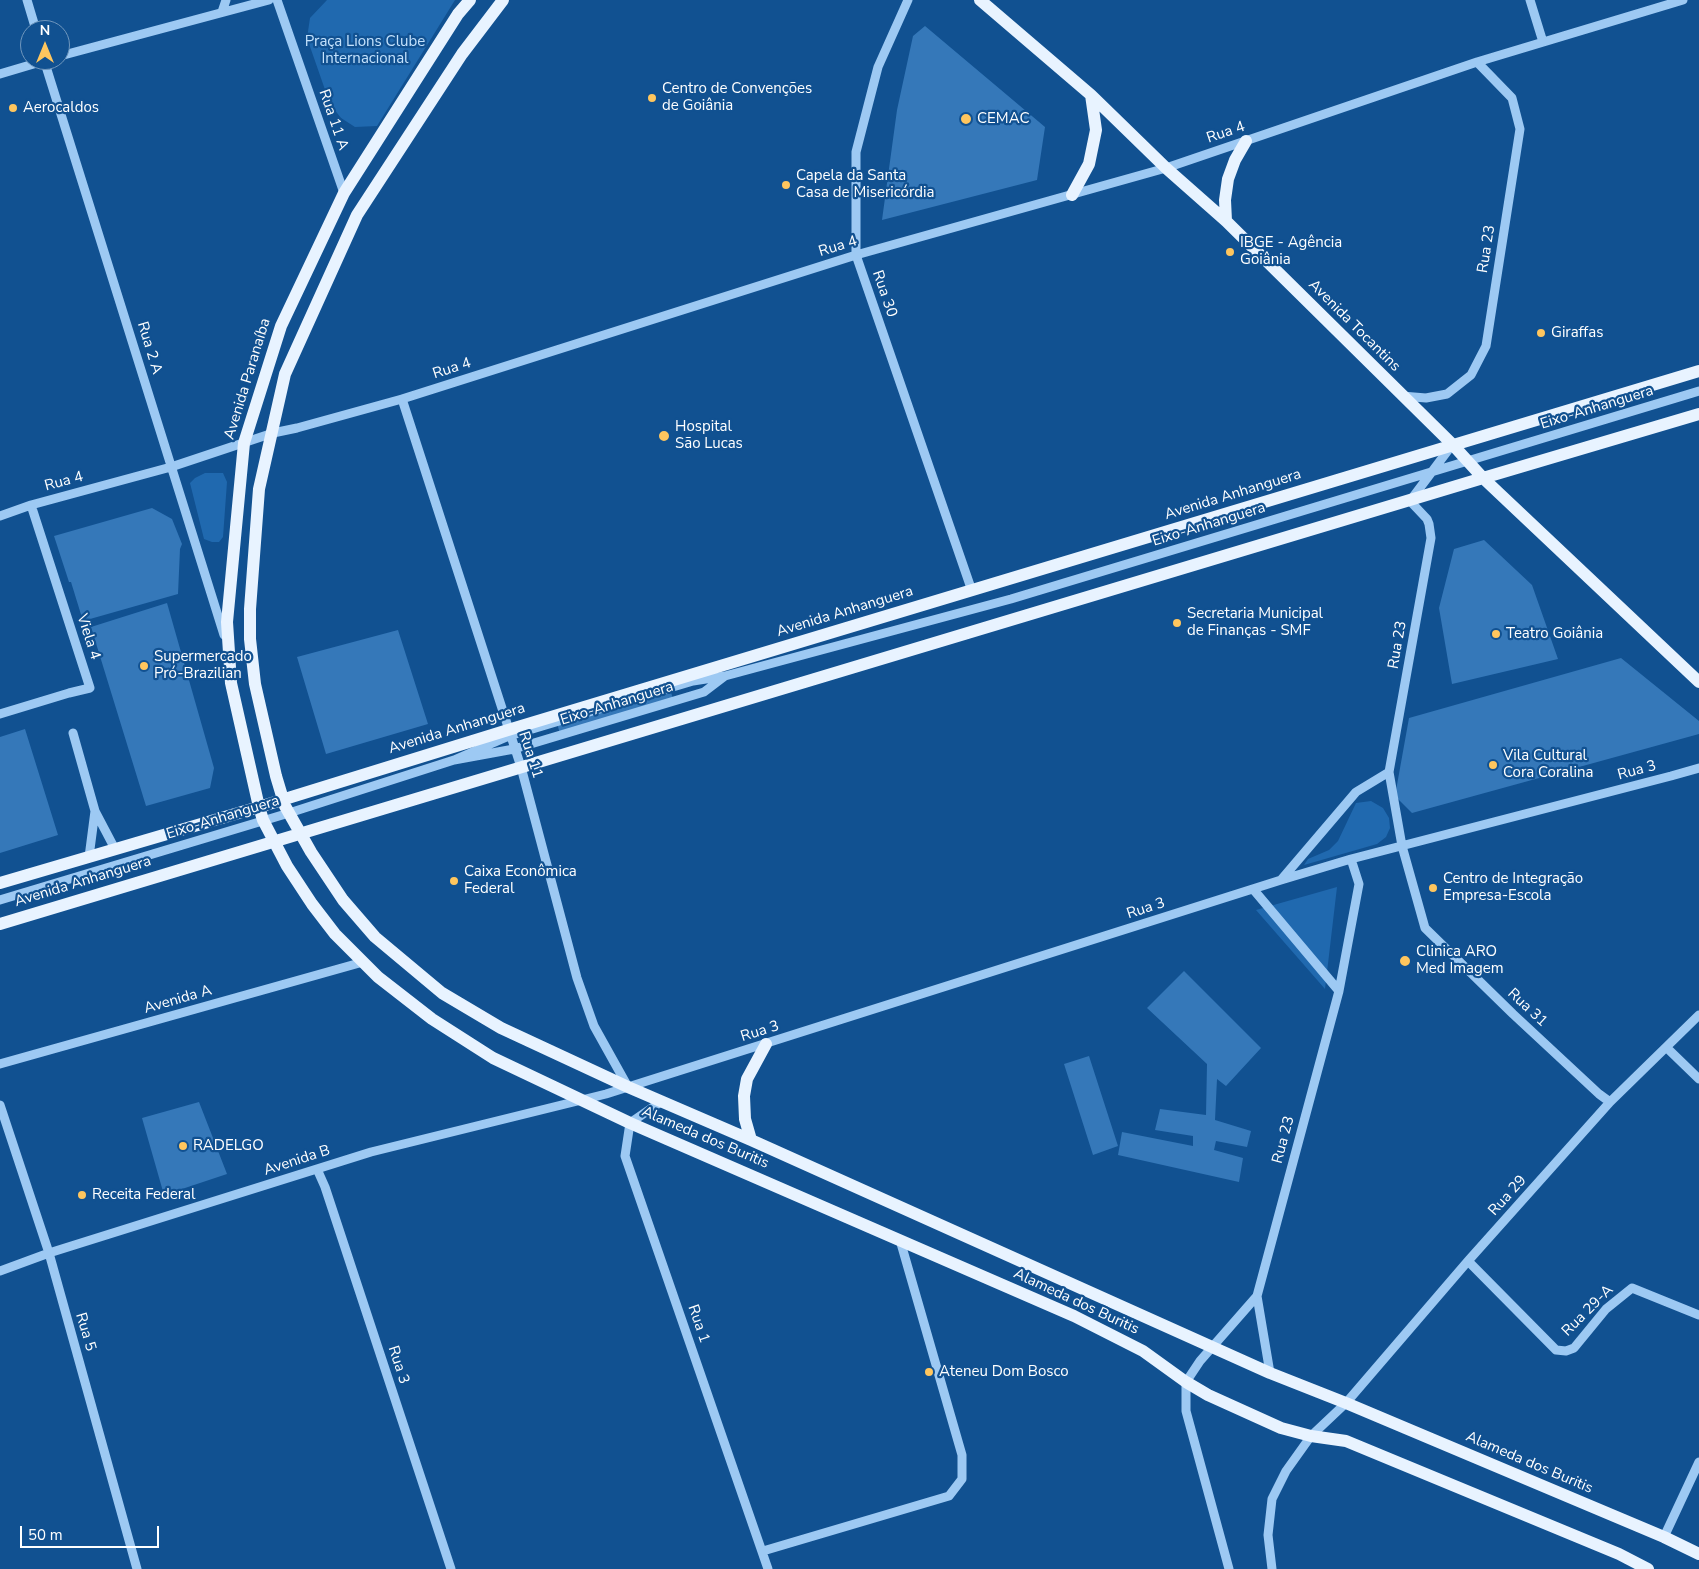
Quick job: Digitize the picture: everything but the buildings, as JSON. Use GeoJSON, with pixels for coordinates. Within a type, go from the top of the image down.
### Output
{"type":"FeatureCollection","features":[{"type":"Feature","properties":{"kind":"main road","name":"Avenida Paranaíba"},"geometry":{"type":"LineString","coordinates":[[274,842],[259,807],[234,695],[228,644],[229,599],[244,443],[281,326],[344,193],[458,14],[470,0]]}},
{"type":"Feature","properties":{"kind":"main road"},"geometry":{"type":"LineString","coordinates":[[301,834],[283,800],[276,776],[255,684],[250,639],[250,609],[259,489],[285,374],[357,215],[462,54],[503,0]]}},
{"type":"Feature","properties":{"kind":"main road","name":"Avenida Tocantins"},"geometry":{"type":"LineString","coordinates":[[980,0],[1091,95],[1166,168],[1226,222],[1453,444],[1483,478],[1699,682]]}},
{"type":"Feature","properties":{"kind":"main road"},"geometry":{"type":"LineString","coordinates":[[1072,195],[1089,164],[1096,130],[1091,95]]}},
{"type":"Feature","properties":{"kind":"main road"},"geometry":{"type":"LineString","coordinates":[[1226,222],[1225,200],[1228,180],[1235,160],[1246,141]]}},
{"type":"Feature","properties":{"kind":"main road","name":"Avenida Anhanguera"},"geometry":{"type":"LineString","coordinates":[[0,883],[509,733],[1453,444],[1699,371]]}},
{"type":"Feature","properties":{"kind":"main road","name":"Avenida Anhanguera"},"geometry":{"type":"LineString","coordinates":[[0,924],[1699,414]]}},
{"type":"Feature","properties":{"kind":"main road","name":"Alameda dos Buritis"},"geometry":{"type":"LineString","coordinates":[[301,834],[322,871],[356,916],[393,953],[442,993],[502,1028],[628,1087],[751,1140],[1270,1373],[1346,1402],[1664,1537],[1699,1554]]}},
{"type":"Feature","properties":{"kind":"main road","name":"Alameda dos Buritis"},"geometry":{"type":"LineString","coordinates":[[274,842],[286,866],[335,934],[378,977],[432,1019],[486,1053],[630,1123],[1074,1316],[1129,1343],[1208,1395],[1280,1428],[1311,1436],[1346,1441],[1619,1554],[1648,1569]]}},
{"type":"Feature","properties":{"kind":"main road"},"geometry":{"type":"LineString","coordinates":[[751,1140],[745,1119],[744,1096],[747,1079],[766,1044]]}},
{"type":"Feature","properties":{"kind":"street"},"geometry":{"type":"LineString","coordinates":[[27,0],[33,20]]}},
{"type":"Feature","properties":{"kind":"street"},"geometry":{"type":"LineString","coordinates":[[222,12],[226,0]]}},
{"type":"Feature","properties":{"kind":"street"},"geometry":{"type":"LineString","coordinates":[[70,53],[269,0]]}},
{"type":"Feature","properties":{"kind":"street","name":"Rua 11 A"},"geometry":{"type":"LineString","coordinates":[[277,0],[344,193]]}},
{"type":"Feature","properties":{"kind":"street","name":"Rua 30"},"geometry":{"type":"LineString","coordinates":[[908,0],[878,67],[856,152],[856,255],[972,591]]}},
{"type":"Feature","properties":{"kind":"street"},"geometry":{"type":"LineString","coordinates":[[1530,0],[1543,42]]}},
{"type":"Feature","properties":{"kind":"street","name":"Rua 4"},"geometry":{"type":"LineString","coordinates":[[0,516],[171,467],[273,433],[402,400],[856,255],[1166,168],[1478,62],[1683,0]]}},
{"type":"Feature","properties":{"kind":"street","name":"Rua 23"},"geometry":{"type":"LineString","coordinates":[[1402,396],[1426,398],[1447,394],[1471,375],[1486,346],[1520,129],[1512,98],[1478,62]]}},
{"type":"Feature","properties":{"kind":"street"},"geometry":{"type":"LineString","coordinates":[[0,74],[20,68]]}},
{"type":"Feature","properties":{"kind":"street","name":"Rua 2 A"},"geometry":{"type":"LineString","coordinates":[[48,70],[228,644]]}},
{"type":"Feature","properties":{"kind":"street","name":"Eixo-Anhanguera"},"geometry":{"type":"LineString","coordinates":[[454,760],[509,733],[693,681],[725,676],[1011,599],[1699,391]]}},
{"type":"Feature","properties":{"kind":"street","name":"Rua 11"},"geometry":{"type":"LineString","coordinates":[[402,400],[521,767],[577,978],[594,1026],[628,1087]]}},
{"type":"Feature","properties":{"kind":"street"},"geometry":{"type":"LineString","coordinates":[[1410,501],[1453,444]]}},
{"type":"Feature","properties":{"kind":"street","name":"Rua 23"},"geometry":{"type":"LineString","coordinates":[[1402,846],[1389,772],[1431,538],[1427,519],[1410,501]]}},
{"type":"Feature","properties":{"kind":"street","name":"Viela 4"},"geometry":{"type":"LineString","coordinates":[[0,714],[90,688],[31,506]]}},
{"type":"Feature","properties":{"kind":"street","name":"Eixo-Anhanguera"},"geometry":{"type":"LineString","coordinates":[[0,900],[289,813],[454,760],[514,749],[704,692],[725,676]]}},
{"type":"Feature","properties":{"kind":"street"},"geometry":{"type":"LineString","coordinates":[[73,733],[95,811],[115,849]]}},
{"type":"Feature","properties":{"kind":"street","name":"Rua 3"},"geometry":{"type":"LineString","coordinates":[[606,1094],[1350,859],[1699,768]]}},
{"type":"Feature","properties":{"kind":"street"},"geometry":{"type":"LineString","coordinates":[[1281,880],[1356,792],[1389,772]]}},
{"type":"Feature","properties":{"kind":"street"},"geometry":{"type":"LineString","coordinates":[[89,857],[95,811]]}},
{"type":"Feature","properties":{"kind":"street","name":"Rua 31"},"geometry":{"type":"LineString","coordinates":[[1402,846],[1425,928],[1513,1014],[1610,1102]]}},
{"type":"Feature","properties":{"kind":"street","name":"Rua 23"},"geometry":{"type":"LineString","coordinates":[[1270,1373],[1258,1296],[1339,991],[1359,884],[1350,859]]}},
{"type":"Feature","properties":{"kind":"street"},"geometry":{"type":"LineString","coordinates":[[1253,889],[1339,991]]}},
{"type":"Feature","properties":{"kind":"street","name":"Avenida A"},"geometry":{"type":"LineString","coordinates":[[0,1064],[363,962]]}},
{"type":"Feature","properties":{"kind":"street","name":"Rua 29"},"geometry":{"type":"LineString","coordinates":[[1346,1402],[1468,1261],[1610,1102],[1699,1015]]}},
{"type":"Feature","properties":{"kind":"street"},"geometry":{"type":"LineString","coordinates":[[1667,1048],[1699,1079]]}},
{"type":"Feature","properties":{"kind":"street","name":"Avenida B"},"geometry":{"type":"LineString","coordinates":[[0,1271],[49,1253],[371,1152],[584,1101],[606,1094]]}},
{"type":"Feature","properties":{"kind":"street"},"geometry":{"type":"LineString","coordinates":[[630,1123],[662,1101]]}},
{"type":"Feature","properties":{"kind":"street","name":"Rua 5"},"geometry":{"type":"LineString","coordinates":[[0,1105],[49,1253],[137,1569]]}},
{"type":"Feature","properties":{"kind":"street","name":"Rua 1"},"geometry":{"type":"LineString","coordinates":[[630,1123],[625,1156],[768,1569]]}},
{"type":"Feature","properties":{"kind":"street","name":"Rua 3"},"geometry":{"type":"LineString","coordinates":[[317,1169],[328,1197],[451,1569]]}},
{"type":"Feature","properties":{"kind":"street"},"geometry":{"type":"LineString","coordinates":[[762,1551],[949,1496],[962,1478],[962,1455],[900,1240]]}},
{"type":"Feature","properties":{"kind":"street","name":"Rua 29-A"},"geometry":{"type":"LineString","coordinates":[[1468,1261],[1556,1350],[1566,1351],[1574,1348],[1606,1309],[1632,1288],[1699,1315]]}},
{"type":"Feature","properties":{"kind":"street","name":"Rua 23"},"geometry":{"type":"LineString","coordinates":[[1214,1347],[1258,1296]]}},
{"type":"Feature","properties":{"kind":"street"},"geometry":{"type":"LineString","coordinates":[[1214,1347],[1200,1361],[1186,1382],[1186,1410],[1229,1569]]}},
{"type":"Feature","properties":{"kind":"street"},"geometry":{"type":"LineString","coordinates":[[1272,1569],[1268,1535],[1272,1499],[1286,1471],[1311,1436],[1346,1402]]}},
{"type":"Feature","properties":{"kind":"street"},"geometry":{"type":"LineString","coordinates":[[1664,1537],[1699,1462]]}},
{"type":"Feature","properties":{"kind":"green space","name":"Praça Lions Clube Internacional"},"geometry":{"type":"Polygon","coordinates":[[[327,0],[455,0],[377,126],[355,127],[341,118],[330,104],[307,38],[310,18],[327,0]]]}},
{"type":"Feature","properties":{"kind":"green space"},"geometry":{"type":"Polygon","coordinates":[[[205,473],[223,473],[227,482],[223,537],[219,542],[204,539],[190,483],[205,473]]]}},
{"type":"Feature","properties":{"kind":"green space"},"geometry":{"type":"Polygon","coordinates":[[[1371,801],[1383,808],[1389,818],[1390,828],[1386,837],[1377,844],[1304,865],[1308,859],[1329,850],[1338,841],[1356,803],[1371,801]]]}},
{"type":"Feature","properties":{"kind":"green space"},"geometry":{"type":"Polygon","coordinates":[[[1337,887],[1325,989],[1256,910],[1337,887]]]}},
{"type":"Feature","properties":{"kind":"place","name":"Centro de Convenções de Goiânia"},"geometry":{"type":"Point","coordinates":[652,98]}},
{"type":"Feature","properties":{"kind":"place","name":"Aerocaldos"},"geometry":{"type":"Point","coordinates":[13,108]}},
{"type":"Feature","properties":{"kind":"place","name":"CEMAC"},"geometry":{"type":"Point","coordinates":[966,119]}},
{"type":"Feature","properties":{"kind":"place","name":"Capela da Santa Casa de Misericórdia"},"geometry":{"type":"Point","coordinates":[786,185]}},
{"type":"Feature","properties":{"kind":"place","name":"IBGE - Agência Goiânia"},"geometry":{"type":"Point","coordinates":[1230,252]}},
{"type":"Feature","properties":{"kind":"place","name":"Giraffas"},"geometry":{"type":"Point","coordinates":[1541,333]}},
{"type":"Feature","properties":{"kind":"place","name":"Hospital São Lucas"},"geometry":{"type":"Point","coordinates":[664,436]}},
{"type":"Feature","properties":{"kind":"place","name":"Secretaria Municipal de Finanças - SMF"},"geometry":{"type":"Point","coordinates":[1177,623]}},
{"type":"Feature","properties":{"kind":"place","name":"Teatro Goiânia"},"geometry":{"type":"Point","coordinates":[1496,634]}},
{"type":"Feature","properties":{"kind":"place","name":"Supermercado Pró-Brazilian"},"geometry":{"type":"Point","coordinates":[144,666]}},
{"type":"Feature","properties":{"kind":"place","name":"Vila Cultural Cora Coralina"},"geometry":{"type":"Point","coordinates":[1493,765]}},
{"type":"Feature","properties":{"kind":"place","name":"Caixa Econômica Federal"},"geometry":{"type":"Point","coordinates":[454,881]}},
{"type":"Feature","properties":{"kind":"place","name":"Centro de Integração Empresa-Escola"},"geometry":{"type":"Point","coordinates":[1433,888]}},
{"type":"Feature","properties":{"kind":"place","name":"Clinica ARO Med Imagem"},"geometry":{"type":"Point","coordinates":[1405,961]}},
{"type":"Feature","properties":{"kind":"place","name":"RADELGO"},"geometry":{"type":"Point","coordinates":[183,1146]}},
{"type":"Feature","properties":{"kind":"place","name":"Receita Federal"},"geometry":{"type":"Point","coordinates":[82,1195]}},
{"type":"Feature","properties":{"kind":"place","name":"Ateneu Dom Bosco"},"geometry":{"type":"Point","coordinates":[929,1372]}}]}
